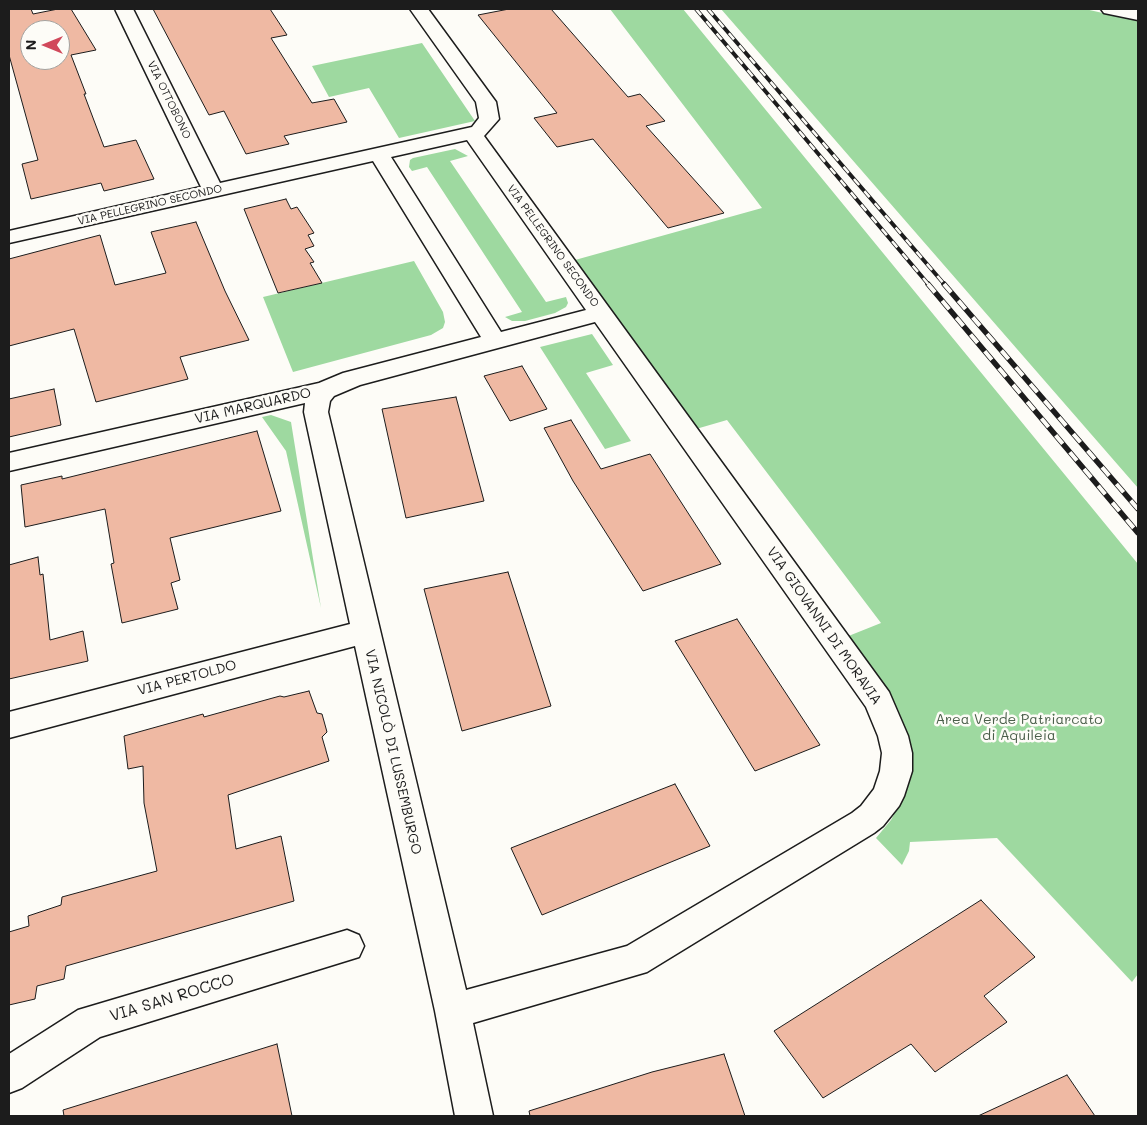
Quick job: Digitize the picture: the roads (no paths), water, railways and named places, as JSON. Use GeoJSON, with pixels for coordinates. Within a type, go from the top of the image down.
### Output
{"type":"FeatureCollection","features":[{"type":"Feature","properties":{"kind":"street","name":"VIA OTTOBONO"},"geometry":{"type":"LineString","coordinates":[[124,9],[213,190]]}},
{"type":"Feature","properties":{"kind":"street"},"geometry":{"type":"LineString","coordinates":[[419,9],[486,102],[489,119],[484,126],[472,133]]}},
{"type":"Feature","properties":{"kind":"street"},"geometry":{"type":"LineString","coordinates":[[1110,9],[1138,15]]}},
{"type":"Feature","properties":{"kind":"street","name":"VIA PELLEGRINO SECONDO"},"geometry":{"type":"LineString","coordinates":[[9,237],[472,133],[601,314],[494,341]]}},
{"type":"Feature","properties":{"kind":"street"},"geometry":{"type":"LineString","coordinates":[[378,153],[494,341]]}},
{"type":"Feature","properties":{"kind":"street","name":"VIA GIOVANNI DI MORAVIA"},"geometry":{"type":"LineString","coordinates":[[453,1011],[635,960],[863,823],[872,816],[888,796],[896,771],[897,753],[893,736],[878,701],[601,314]]}},
{"type":"Feature","properties":{"kind":"street","name":"VIA MARQUARDO"},"geometry":{"type":"LineString","coordinates":[[9,462],[325,390],[352,378],[494,341]]}},
{"type":"Feature","properties":{"kind":"street","name":"VIA NICOLÒ DI LUSSEMBURGO"},"geometry":{"type":"LineString","coordinates":[[325,390],[318,400],[316,412],[453,1011],[474,1116]]}},
{"type":"Feature","properties":{"kind":"street","name":"VIA PERTOLDO"},"geometry":{"type":"LineString","coordinates":[[9,725],[365,632]]}},
{"type":"Feature","properties":{"kind":"street","name":"VIA SAN ROCCO"},"geometry":{"type":"LineString","coordinates":[[9,1075],[91,1022],[346,946]]}},
{"type":"Feature","properties":{"kind":"railway"},"geometry":{"type":"LineString","coordinates":[[696,9],[929,285]]}},
{"type":"Feature","properties":{"kind":"railway"},"geometry":{"type":"LineString","coordinates":[[708,9],[945,285]]}},
{"type":"Feature","properties":{"kind":"railway"},"geometry":{"type":"LineString","coordinates":[[928,284],[1138,533]]}},
{"type":"Feature","properties":{"kind":"railway"},"geometry":{"type":"LineString","coordinates":[[944,284],[1138,509]]}},
{"type":"Feature","properties":{"kind":"park label","name":"Area Verde Patriarcato di Aquileia"},"geometry":{"type":"Point","coordinates":[1019,728]}}]}
